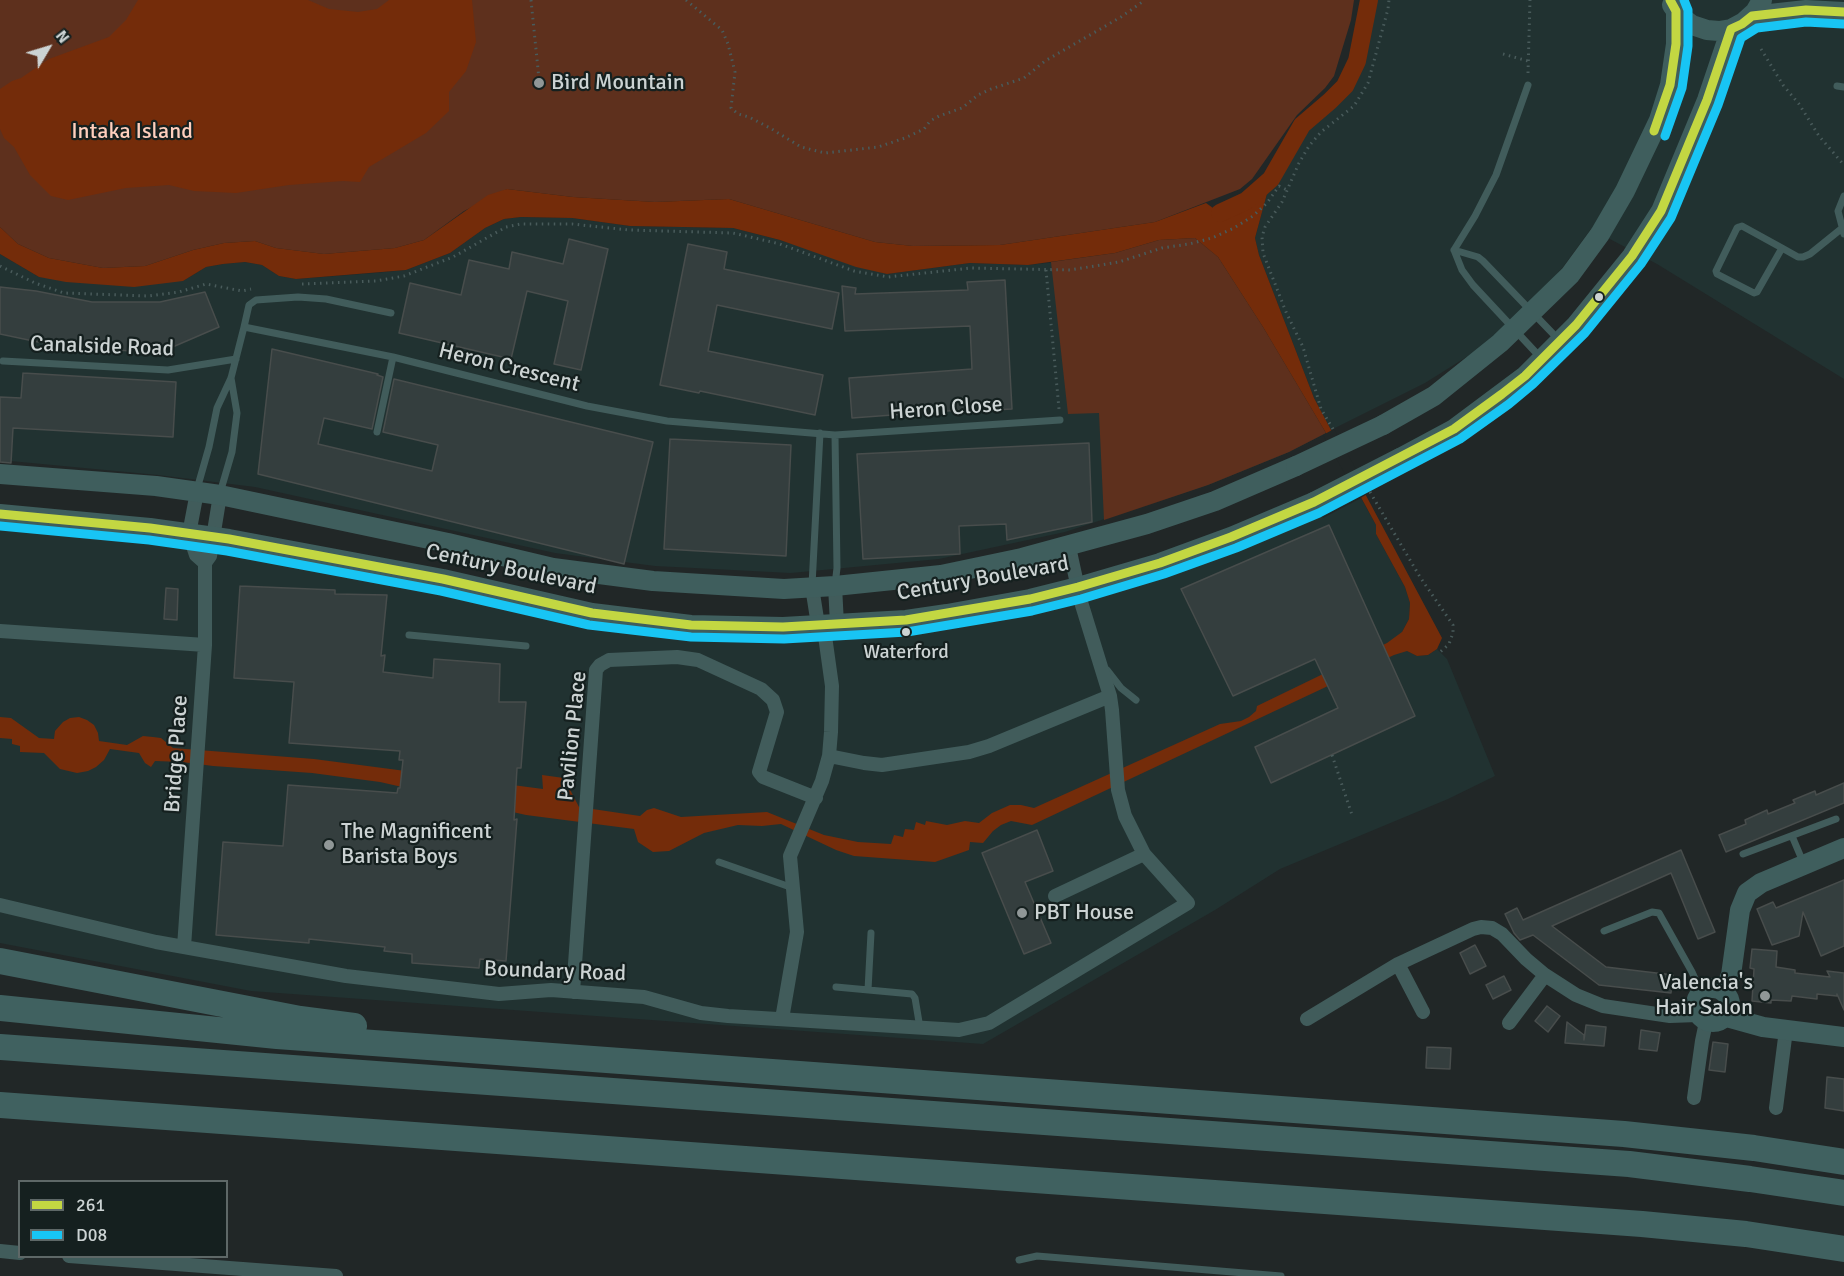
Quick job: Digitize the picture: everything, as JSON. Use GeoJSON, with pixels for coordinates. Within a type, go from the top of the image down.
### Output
{"type":"FeatureCollection","features":[{"type":"Feature","properties":{"kind":"highway"},"geometry":{"type":"LineString","coordinates":[[0,962],[300,1019],[392,1031],[980,1087]]}},
{"type":"Feature","properties":{"kind":"highway"},"geometry":{"type":"LineString","coordinates":[[0,1008],[277,1036],[1632,1135],[1761,1149],[1844,1162]]}},
{"type":"Feature","properties":{"kind":"highway"},"geometry":{"type":"LineString","coordinates":[[0,1047],[1629,1164],[1740,1177],[1844,1193]]}},
{"type":"Feature","properties":{"kind":"highway"},"geometry":{"type":"LineString","coordinates":[[0,1105],[1635,1223],[1746,1234],[1844,1249]]}},
{"type":"Feature","properties":{"kind":"main road"},"geometry":{"type":"LineString","coordinates":[[1673,6],[1687,22],[1701,29],[1716,31],[1731,29],[1742,24],[1757,8],[1844,12]]}},
{"type":"Feature","properties":{"kind":"main road","name":"Century Boulevard"},"geometry":{"type":"LineString","coordinates":[[0,474],[156,486],[220,495],[448,543],[553,568],[653,581],[784,589],[835,586],[941,575],[1069,546],[1147,524],[1215,501],[1296,466],[1383,425],[1434,396],[1500,344],[1570,274],[1600,234],[1625,191],[1659,120],[1670,85],[1676,44],[1673,6]]}},
{"type":"Feature","properties":{"kind":"main road","name":"Century Boulevard"},"geometry":{"type":"LineString","coordinates":[[0,514],[150,528],[212,537],[442,579],[592,613],[691,625],[827,628],[947,614],[1078,587],[1161,563],[1314,502],[1454,429],[1524,376],[1560,342],[1601,295],[1632,256],[1661,211],[1707,100],[1731,29]]}},
{"type":"Feature","properties":{"kind":"main road"},"geometry":{"type":"LineString","coordinates":[[1724,991],[1731,975],[1743,899],[1757,885],[1844,848]]}},
{"type":"Feature","properties":{"kind":"main road"},"geometry":{"type":"LineString","coordinates":[[1712,988],[1724,991],[1731,1003],[1731,1010],[1727,1017],[1718,1023],[1702,1018],[1695,1007],[1696,999],[1701,992],[1712,988]]}},
{"type":"Feature","properties":{"kind":"main road"},"geometry":{"type":"LineString","coordinates":[[1727,1017],[1763,1027],[1844,1037]]}},
{"type":"Feature","properties":{"kind":"street"},"geometry":{"type":"LineString","coordinates":[[197,492],[189,534],[196,555],[205,563]]}},
{"type":"Feature","properties":{"kind":"street","name":"Bridge Place"},"geometry":{"type":"LineString","coordinates":[[184,947],[205,645],[205,563],[210,556],[220,495]]}},
{"type":"Feature","properties":{"kind":"street"},"geometry":{"type":"LineString","coordinates":[[1055,896],[1144,854],[1125,816],[1118,790],[1110,696],[1078,587],[1069,546]]}},
{"type":"Feature","properties":{"kind":"street"},"geometry":{"type":"LineString","coordinates":[[827,628],[835,586]]}},
{"type":"Feature","properties":{"kind":"street"},"geometry":{"type":"LineString","coordinates":[[782,1019],[797,932],[790,856],[816,798],[829,756],[832,686],[827,628],[812,587]]}},
{"type":"Feature","properties":{"kind":"street"},"geometry":{"type":"LineString","coordinates":[[0,631],[205,645]]}},
{"type":"Feature","properties":{"kind":"street","name":"Pavilion Place"},"geometry":{"type":"LineString","coordinates":[[573,992],[596,670],[600,665],[609,660],[677,657],[698,660],[768,693],[773,700],[777,716],[759,772],[763,777],[816,798]]}},
{"type":"Feature","properties":{"kind":"street"},"geometry":{"type":"LineString","coordinates":[[829,756],[864,764],[882,765],[969,753],[1110,696]]}},
{"type":"Feature","properties":{"kind":"street","name":"Boundary Road"},"geometry":{"type":"LineString","coordinates":[[0,905],[184,947],[346,976],[499,994],[538,990],[644,997],[701,1013],[959,1030],[989,1023],[1188,903],[1144,854]]}},
{"type":"Feature","properties":{"kind":"street"},"geometry":{"type":"LineString","coordinates":[[1307,1019],[1398,964],[1473,929],[1492,928],[1502,934],[1545,975],[1576,995],[1603,1006],[1670,1016],[1702,1018],[1702,1041],[1694,1098]]}},
{"type":"Feature","properties":{"kind":"street"},"geometry":{"type":"LineString","coordinates":[[1398,964],[1423,1012]]}},
{"type":"Feature","properties":{"kind":"street"},"geometry":{"type":"LineString","coordinates":[[1509,1023],[1545,975]]}},
{"type":"Feature","properties":{"kind":"street"},"geometry":{"type":"LineString","coordinates":[[1776,1108],[1786,1030]]}},
{"type":"Feature","properties":{"kind":"street"},"geometry":{"type":"LineString","coordinates":[[0,1251],[18,1253]]}},
{"type":"Feature","properties":{"kind":"street"},"geometry":{"type":"LineString","coordinates":[[83,1258],[336,1276]]}},
{"type":"Feature","properties":{"kind":"lane"},"geometry":{"type":"LineString","coordinates":[[1454,249],[1475,216],[1496,175],[1528,85]]}},
{"type":"Feature","properties":{"kind":"lane"},"geometry":{"type":"LineString","coordinates":[[1782,248],[1757,292],[1754,293],[1717,274],[1716,271],[1737,228],[1742,226],[1782,248],[1798,257],[1810,254],[1843,232],[1838,211],[1844,196]]}},
{"type":"Feature","properties":{"kind":"lane"},"geometry":{"type":"LineString","coordinates":[[1454,249],[1484,261],[1560,342]]}},
{"type":"Feature","properties":{"kind":"lane"},"geometry":{"type":"LineString","coordinates":[[1454,249],[1462,270],[1473,285],[1542,359]]}},
{"type":"Feature","properties":{"kind":"lane"},"geometry":{"type":"LineString","coordinates":[[197,492],[217,408],[231,378],[249,305],[256,300],[317,298],[391,313]]}},
{"type":"Feature","properties":{"kind":"lane","name":"Heron Crescent"},"geometry":{"type":"LineString","coordinates":[[244,327],[393,357],[587,406],[644,417],[667,421],[835,435]]}},
{"type":"Feature","properties":{"kind":"lane"},"geometry":{"type":"LineString","coordinates":[[377,432],[393,357]]}},
{"type":"Feature","properties":{"kind":"lane","name":"Canalside Road"},"geometry":{"type":"LineString","coordinates":[[3,361],[168,370],[236,359]]}},
{"type":"Feature","properties":{"kind":"lane"},"geometry":{"type":"LineString","coordinates":[[220,495],[232,452],[237,413],[231,378]]}},
{"type":"Feature","properties":{"kind":"lane","name":"Heron Close"},"geometry":{"type":"LineString","coordinates":[[835,435],[1060,420]]}},
{"type":"Feature","properties":{"kind":"lane"},"geometry":{"type":"LineString","coordinates":[[812,587],[811,568],[820,433]]}},
{"type":"Feature","properties":{"kind":"lane"},"geometry":{"type":"LineString","coordinates":[[835,435],[837,568],[835,586]]}},
{"type":"Feature","properties":{"kind":"lane"},"geometry":{"type":"LineString","coordinates":[[409,635],[526,646]]}},
{"type":"Feature","properties":{"kind":"lane"},"geometry":{"type":"LineString","coordinates":[[1096,652],[1121,688],[1136,700]]}},
{"type":"Feature","properties":{"kind":"lane"},"geometry":{"type":"LineString","coordinates":[[1743,854],[1836,819]]}},
{"type":"Feature","properties":{"kind":"lane"},"geometry":{"type":"LineString","coordinates":[[1792,836],[1804,864]]}},
{"type":"Feature","properties":{"kind":"lane"},"geometry":{"type":"LineString","coordinates":[[719,862],[793,888]]}},
{"type":"Feature","properties":{"kind":"lane"},"geometry":{"type":"LineString","coordinates":[[1604,931],[1652,912],[1659,913],[1701,992]]}},
{"type":"Feature","properties":{"kind":"lane"},"geometry":{"type":"LineString","coordinates":[[868,990],[871,933]]}},
{"type":"Feature","properties":{"kind":"lane"},"geometry":{"type":"LineString","coordinates":[[836,987],[912,994],[915,998],[920,1028]]}},
{"type":"Feature","properties":{"kind":"lane"},"geometry":{"type":"LineString","coordinates":[[1018,1260],[1037,1256],[1281,1276]]}},
{"type":"Feature","properties":{"kind":"path"},"geometry":{"type":"LineString","coordinates":[[531,0],[539,79]]}},
{"type":"Feature","properties":{"kind":"path"},"geometry":{"type":"LineString","coordinates":[[686,0],[722,30],[728,44],[735,72],[731,108],[738,114],[749,117],[801,147],[825,153],[879,147],[915,134],[924,129],[930,121],[962,108],[978,95],[1024,78],[1045,61],[1121,17],[1145,0]]}},
{"type":"Feature","properties":{"kind":"path"},"geometry":{"type":"LineString","coordinates":[[296,284],[376,281],[404,276],[453,257],[506,227],[520,224],[572,224],[629,230],[733,233],[780,244],[854,271],[888,278],[971,268],[1070,270],[1119,262],[1162,248],[1189,244],[1212,238],[1234,228],[1253,216],[1267,203],[1279,186],[1287,190],[1309,146],[1321,132],[1354,106],[1368,82],[1389,0]]}},
{"type":"Feature","properties":{"kind":"path"},"geometry":{"type":"LineString","coordinates":[[1528,85],[1530,0]]}},
{"type":"Feature","properties":{"kind":"path"},"geometry":{"type":"LineString","coordinates":[[1761,49],[1783,86],[1799,104],[1819,136],[1844,165]]}},
{"type":"Feature","properties":{"kind":"path"},"geometry":{"type":"LineString","coordinates":[[1503,54],[1528,61]]}},
{"type":"Feature","properties":{"kind":"path"},"geometry":{"type":"LineString","coordinates":[[0,266],[35,283],[64,293],[148,296],[179,292],[206,284],[242,291],[253,289]]}},
{"type":"Feature","properties":{"kind":"path"},"geometry":{"type":"LineString","coordinates":[[1046,270],[1060,420]]}},
{"type":"Feature","properties":{"kind":"path"},"geometry":{"type":"LineString","coordinates":[[1332,755],[1352,815]]}},
{"type":"Feature","properties":{"kind":"shaded area"},"geometry":{"type":"Polygon","coordinates":[[[138,0],[308,0],[329,9],[358,12],[377,9],[389,0],[472,0],[476,42],[466,71],[449,92],[449,111],[426,133],[369,167],[360,182],[289,185],[236,193],[194,191],[169,185],[126,188],[68,200],[51,196],[30,175],[14,147],[4,138],[0,129],[0,89],[49,59],[109,37],[126,20],[138,0]]]}},
{"type":"Feature","properties":{"kind":"shaded area"},"geometry":{"type":"Polygon","coordinates":[[[1369,0],[1844,0],[1844,379],[1657,264],[1591,229],[1547,286],[1484,346],[1425,383],[1331,430],[1314,398],[1259,255],[1255,238],[1271,179],[1302,125],[1345,86],[1357,61],[1369,0]]]}},
{"type":"Feature","properties":{"kind":"shaded area"},"geometry":{"type":"Polygon","coordinates":[[[1271,179],[1255,238],[1259,255],[1314,398],[1442,638],[1437,649],[1428,655],[1417,656],[1407,651],[1394,655],[1032,825],[1011,821],[1001,825],[983,843],[970,842],[969,850],[935,862],[854,856],[781,824],[738,825],[704,833],[669,851],[653,852],[638,842],[634,829],[526,815],[380,782],[312,773],[182,762],[155,761],[151,767],[145,763],[139,753],[110,749],[104,760],[96,767],[77,773],[60,769],[44,753],[20,752],[20,746],[12,744],[12,739],[0,738],[0,717],[11,718],[39,738],[54,739],[55,731],[63,722],[79,717],[94,725],[99,741],[127,745],[143,736],[153,737],[161,738],[173,748],[314,759],[543,789],[542,775],[564,778],[579,807],[640,816],[654,808],[681,817],[767,812],[824,835],[858,842],[891,844],[894,835],[903,837],[905,829],[914,830],[916,822],[925,825],[926,821],[947,825],[965,821],[979,823],[992,813],[1010,805],[1034,808],[1220,724],[1241,721],[1256,711],[1257,706],[1387,643],[1402,632],[1409,619],[1410,603],[1405,587],[1376,534],[1376,525],[1326,433],[1218,257],[1195,238],[1159,240],[1115,253],[1028,265],[970,263],[887,274],[856,267],[780,240],[733,228],[630,226],[572,218],[521,217],[504,219],[485,228],[450,253],[406,270],[296,279],[279,276],[262,265],[245,262],[206,267],[183,281],[134,287],[66,282],[39,277],[0,254],[0,227],[18,244],[49,258],[103,268],[145,266],[193,250],[224,243],[255,241],[276,248],[324,254],[395,248],[424,240],[488,195],[507,189],[573,197],[655,202],[729,199],[875,242],[913,246],[1000,245],[1155,222],[1206,203],[1220,213],[1246,201],[1271,179]]]}},
{"type":"Feature","properties":{"kind":"shaded area"},"geometry":{"type":"Polygon","coordinates":[[[572,218],[630,226],[733,228],[780,240],[887,274],[970,263],[1028,265],[1067,261],[1326,433],[1289,452],[1208,485],[1065,532],[939,559],[791,573],[655,566],[555,553],[255,487],[0,460],[0,254],[39,277],[183,281],[206,267],[245,262],[262,265],[279,276],[296,279],[406,270],[450,253],[485,228],[504,219],[572,218]]]}},
{"type":"Feature","properties":{"kind":"shaded area"},"geometry":{"type":"Polygon","coordinates":[[[1361,498],[1376,525],[1376,534],[1405,587],[1410,603],[1409,619],[1402,632],[1407,651],[1417,656],[1428,655],[1437,649],[1447,659],[1495,776],[1448,799],[1280,869],[1215,910],[983,1044],[251,991],[0,943],[0,525],[148,535],[443,587],[591,619],[948,620],[1317,507],[1323,518],[1361,498]]]}},
{"type":"Feature","properties":{"kind":"green space","name":"Intaka Island"},"geometry":{"type":"Polygon","coordinates":[[[0,0],[1354,0],[1351,20],[1334,76],[1297,115],[1252,179],[1240,189],[1155,222],[1000,245],[913,246],[875,242],[729,199],[655,202],[573,197],[507,189],[464,211],[424,240],[395,248],[324,254],[276,248],[255,241],[224,243],[193,250],[145,266],[103,268],[49,258],[18,244],[0,227],[0,0]]]}},
{"type":"Feature","properties":{"kind":"green space"},"geometry":{"type":"Polygon","coordinates":[[[1195,238],[1218,257],[1326,433],[1289,452],[1208,485],[1104,520],[1099,413],[1068,414],[1051,262],[1115,253],[1159,240],[1195,238]]]}},
{"type":"Feature","properties":{"kind":"pier"},"geometry":{"type":"Polygon","coordinates":[[[1334,429],[1369,493],[1359,499],[1323,435],[1334,429]]]}},
{"type":"Feature","properties":{"kind":"building"},"geometry":{"type":"Polygon","coordinates":[[[569,239],[608,249],[581,370],[554,364],[568,301],[527,291],[511,359],[399,333],[410,283],[461,295],[469,260],[509,269],[512,252],[563,264],[569,239]]]}},
{"type":"Feature","properties":{"kind":"building"},"geometry":{"type":"Polygon","coordinates":[[[688,244],[727,252],[724,269],[839,293],[832,329],[717,305],[708,351],[823,375],[815,415],[660,385],[688,244]]]}},
{"type":"Feature","properties":{"kind":"building"},"geometry":{"type":"Polygon","coordinates":[[[1005,280],[1012,409],[974,411],[974,409],[852,418],[849,378],[972,369],[970,326],[845,331],[842,286],[856,288],[855,294],[968,290],[967,282],[1005,280]]]}},
{"type":"Feature","properties":{"kind":"building"},"geometry":{"type":"Polygon","coordinates":[[[0,287],[36,291],[92,302],[160,302],[205,292],[219,327],[168,349],[145,352],[38,342],[0,334],[0,287]]]}},
{"type":"Feature","properties":{"kind":"building"},"geometry":{"type":"Polygon","coordinates":[[[272,349],[383,377],[372,429],[324,418],[318,444],[432,471],[438,445],[383,432],[394,379],[653,442],[624,564],[258,474],[272,349]]]}},
{"type":"Feature","properties":{"kind":"building"},"geometry":{"type":"Polygon","coordinates":[[[23,373],[176,382],[173,437],[13,428],[11,463],[0,462],[0,397],[21,398],[23,373]]]}},
{"type":"Feature","properties":{"kind":"building"},"geometry":{"type":"Polygon","coordinates":[[[670,439],[791,445],[786,556],[664,549],[670,439]]]}},
{"type":"Feature","properties":{"kind":"building"},"geometry":{"type":"Polygon","coordinates":[[[1089,443],[1092,522],[1007,540],[1006,524],[959,526],[960,554],[863,559],[857,454],[1089,443]]]}},
{"type":"Feature","properties":{"kind":"building"},"geometry":{"type":"Polygon","coordinates":[[[1329,525],[1415,716],[1271,783],[1255,747],[1338,708],[1315,659],[1233,696],[1181,589],[1329,525]]]}},
{"type":"Feature","properties":{"kind":"building"},"geometry":{"type":"Polygon","coordinates":[[[240,586],[335,590],[335,594],[387,595],[381,656],[385,655],[383,672],[433,678],[434,659],[500,664],[499,702],[526,702],[521,768],[517,768],[514,820],[517,819],[506,961],[480,959],[479,968],[412,963],[412,954],[384,951],[385,947],[309,939],[309,943],[216,935],[223,842],[283,846],[288,785],[397,793],[400,788],[403,760],[399,760],[400,751],[289,743],[294,682],[234,678],[240,586]]]}},
{"type":"Feature","properties":{"kind":"building"},"geometry":{"type":"Polygon","coordinates":[[[166,588],[178,589],[177,620],[164,619],[166,588]]]}},
{"type":"Feature","properties":{"kind":"building"},"geometry":{"type":"Polygon","coordinates":[[[1844,783],[1844,803],[1726,852],[1719,835],[1746,824],[1745,820],[1767,810],[1768,814],[1795,803],[1793,800],[1815,791],[1816,795],[1844,783]]]}},
{"type":"Feature","properties":{"kind":"building","name":"PBT House"},"geometry":{"type":"Polygon","coordinates":[[[1037,830],[1053,871],[1025,882],[1051,943],[1024,954],[982,853],[1037,830]]]}},
{"type":"Feature","properties":{"kind":"building"},"geometry":{"type":"Polygon","coordinates":[[[1681,850],[1715,932],[1698,939],[1671,873],[1552,926],[1606,967],[1673,975],[1671,993],[1599,985],[1533,935],[1520,940],[1505,914],[1517,908],[1523,920],[1681,850]]]}},
{"type":"Feature","properties":{"kind":"building"},"geometry":{"type":"Polygon","coordinates":[[[1844,880],[1844,946],[1821,956],[1803,912],[1799,936],[1772,945],[1757,909],[1773,902],[1776,908],[1844,880]]]}},
{"type":"Feature","properties":{"kind":"building"},"geometry":{"type":"Polygon","coordinates":[[[1475,945],[1486,966],[1470,974],[1460,953],[1475,945]]]}},
{"type":"Feature","properties":{"kind":"building"},"geometry":{"type":"Polygon","coordinates":[[[1752,949],[1777,951],[1776,967],[1795,970],[1795,973],[1830,977],[1827,971],[1844,973],[1844,1010],[1837,994],[1837,996],[1817,994],[1817,999],[1792,996],[1791,1001],[1771,1000],[1771,1003],[1752,1001],[1754,969],[1750,968],[1752,949]]]}},
{"type":"Feature","properties":{"kind":"building"},"geometry":{"type":"Polygon","coordinates":[[[1504,976],[1511,990],[1493,999],[1486,985],[1504,976]]]}},
{"type":"Feature","properties":{"kind":"building"},"geometry":{"type":"Polygon","coordinates":[[[1547,1006],[1560,1016],[1548,1032],[1535,1021],[1547,1006]]]}},
{"type":"Feature","properties":{"kind":"building"},"geometry":{"type":"Polygon","coordinates":[[[1567,1022],[1584,1035],[1584,1040],[1586,1025],[1606,1027],[1604,1046],[1565,1043],[1567,1022]]]}},
{"type":"Feature","properties":{"kind":"building"},"geometry":{"type":"Polygon","coordinates":[[[1641,1030],[1660,1033],[1657,1051],[1639,1049],[1641,1030]]]}},
{"type":"Feature","properties":{"kind":"building"},"geometry":{"type":"Polygon","coordinates":[[[1713,1042],[1728,1044],[1725,1072],[1709,1070],[1713,1042]]]}},
{"type":"Feature","properties":{"kind":"building"},"geometry":{"type":"Polygon","coordinates":[[[1427,1047],[1451,1048],[1450,1069],[1426,1068],[1427,1047]]]}},
{"type":"Feature","properties":{"kind":"building"},"geometry":{"type":"Polygon","coordinates":[[[1827,1077],[1844,1079],[1844,1111],[1825,1108],[1827,1077]]]}},
{"type":"Feature","properties":{"kind":"waterway"},"geometry":{"type":"LineString","coordinates":[[1220,213],[1246,201],[1271,179],[1302,125],[1345,86],[1357,61],[1369,0]]}},
{"type":"Feature","properties":{"kind":"transit line","name":"261"},"geometry":{"type":"LineString","coordinates":[[1654,131],[1670,85],[1676,44],[1676,11],[1670,0]]}},
{"type":"Feature","properties":{"kind":"transit line","name":"D08"},"geometry":{"type":"LineString","coordinates":[[1665,136],[1682,88],[1688,46],[1688,10],[1684,0]]}},
{"type":"Feature","properties":{"kind":"transit line","name":"261"},"geometry":{"type":"LineString","coordinates":[[0,514],[150,528],[229,539],[443,579],[592,613],[691,625],[783,627],[906,620],[1030,599],[1078,587],[1160,563],[1231,537],[1314,502],[1454,429],[1502,394],[1525,376],[1576,325],[1632,256],[1661,211],[1707,100],[1731,29],[1752,16],[1806,10],[1844,12]]}},
{"type":"Feature","properties":{"kind":"transit line","name":"D08"},"geometry":{"type":"LineString","coordinates":[[0,526],[149,540],[227,551],[441,591],[589,625],[691,637],[784,639],[907,632],[1032,611],[1081,599],[1164,574],[1236,548],[1319,513],[1460,439],[1509,404],[1585,333],[1641,264],[1671,218],[1718,105],[1741,38],[1757,28],[1806,22],[1843,24]]}},
{"type":"Feature","properties":{"kind":"place","name":"Bird Mountain"},"geometry":{"type":"Point","coordinates":[539,83]}},
{"type":"Feature","properties":{"kind":"place","name":"Waterford"},"geometry":{"type":"Point","coordinates":[906,632]}},
{"type":"Feature","properties":{"kind":"place","name":"The Magnificent Barista Boys"},"geometry":{"type":"Point","coordinates":[329,845]}},
{"type":"Feature","properties":{"kind":"place","name":"PBT House"},"geometry":{"type":"Point","coordinates":[1022,913]}},
{"type":"Feature","properties":{"kind":"place","name":"Valencia's Hair Salon"},"geometry":{"type":"Point","coordinates":[1765,996]}}]}
